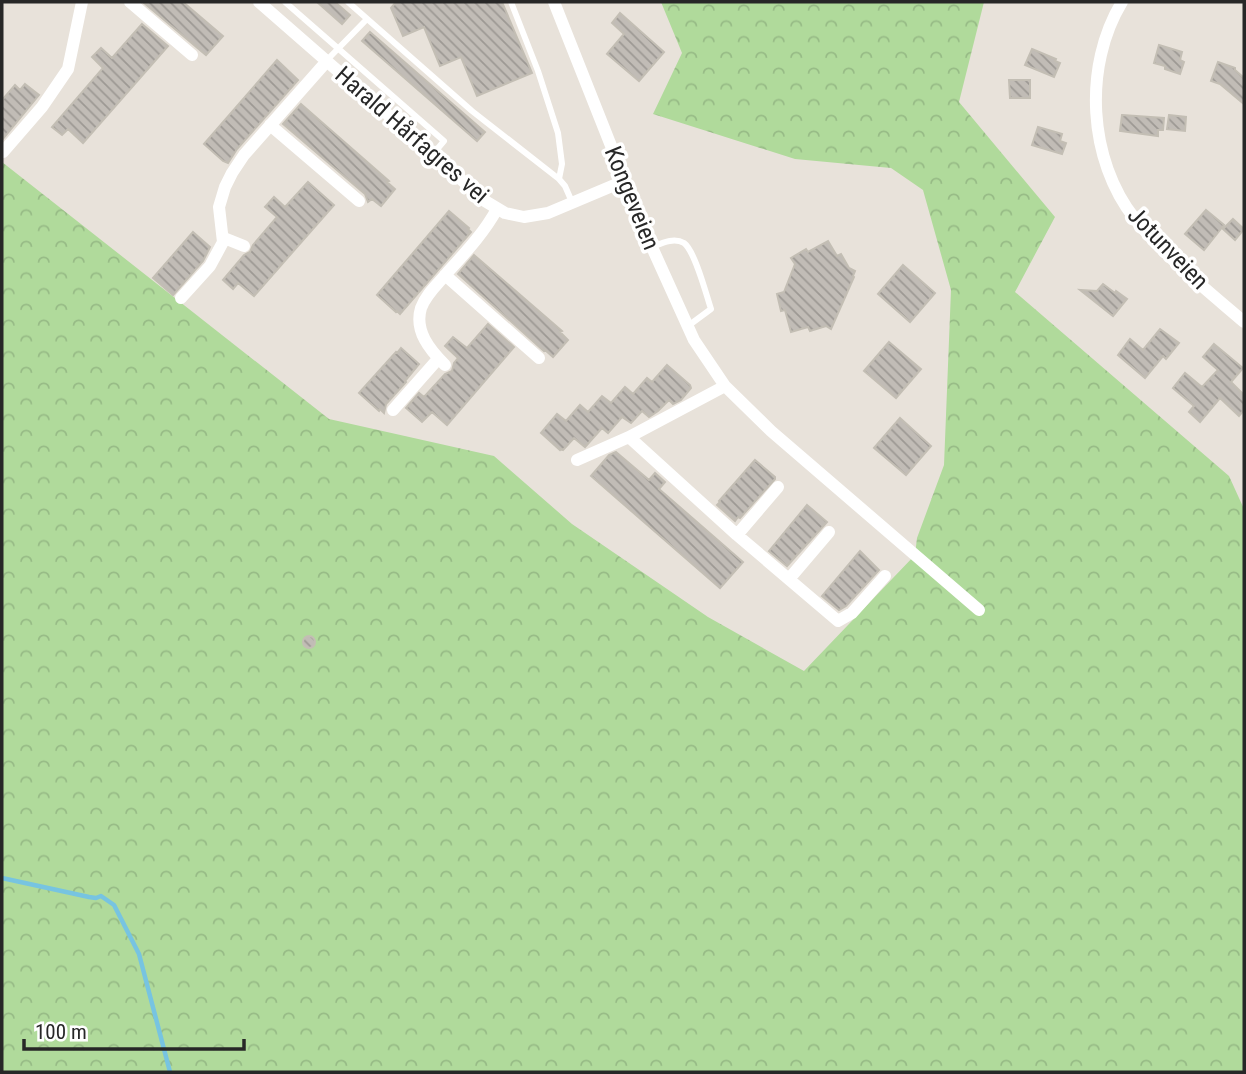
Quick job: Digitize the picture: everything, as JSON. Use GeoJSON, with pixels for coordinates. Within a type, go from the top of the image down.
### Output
{"type":"FeatureCollection","features":[{"type":"Feature","properties":{"kind":"street"},"geometry":{"type":"LineString","coordinates":[[3,152],[42,107],[68,69],[82,2]]}},
{"type":"Feature","properties":{"kind":"street"},"geometry":{"type":"LineString","coordinates":[[130,2],[192,55]]}},
{"type":"Feature","properties":{"kind":"street","name":"Harald Hårfagres vei"},"geometry":{"type":"LineString","coordinates":[[259,2],[485,201],[505,213],[524,218],[548,214],[624,181]]}},
{"type":"Feature","properties":{"kind":"street","name":"Kongeveien"},"geometry":{"type":"LineString","coordinates":[[554,2],[652,247],[694,340],[725,386],[771,431],[979,610]]}},
{"type":"Feature","properties":{"kind":"street","name":"Jotunveien"},"geometry":{"type":"LineString","coordinates":[[1122,2],[1107,35],[1096,87],[1099,133],[1111,175],[1124,203],[1145,231],[1244,322]]}},
{"type":"Feature","properties":{"kind":"street","name":"Harald Hårfagres vei"},"geometry":{"type":"LineString","coordinates":[[223,237],[219,206],[239,160],[327,61]]}},
{"type":"Feature","properties":{"kind":"street"},"geometry":{"type":"LineString","coordinates":[[270,125],[359,201]]}},
{"type":"Feature","properties":{"kind":"street","name":"Harald Hårfagres vei"},"geometry":{"type":"LineString","coordinates":[[393,411],[441,362],[425,342],[421,330],[422,307],[429,294],[485,229],[497,209]]}},
{"type":"Feature","properties":{"kind":"street"},"geometry":{"type":"LineString","coordinates":[[181,298],[210,266],[221,249],[223,237],[244,246]]}},
{"type":"Feature","properties":{"kind":"street"},"geometry":{"type":"LineString","coordinates":[[445,275],[539,358]]}},
{"type":"Feature","properties":{"kind":"street"},"geometry":{"type":"LineString","coordinates":[[577,460],[629,437],[725,386]]}},
{"type":"Feature","properties":{"kind":"street"},"geometry":{"type":"LineString","coordinates":[[629,437],[737,535],[838,621],[852,613],[885,576]]}},
{"type":"Feature","properties":{"kind":"street"},"geometry":{"type":"LineString","coordinates":[[737,535],[778,487]]}},
{"type":"Feature","properties":{"kind":"street"},"geometry":{"type":"LineString","coordinates":[[789,579],[829,532]]}},
{"type":"Feature","properties":{"kind":"lane"},"geometry":{"type":"LineString","coordinates":[[285,2],[444,141],[433,154]]}},
{"type":"Feature","properties":{"kind":"lane"},"geometry":{"type":"LineString","coordinates":[[348,2],[472,111],[559,179],[572,203]]}},
{"type":"Feature","properties":{"kind":"lane"},"geometry":{"type":"LineString","coordinates":[[511,2],[538,71],[558,133],[562,164],[559,179]]}},
{"type":"Feature","properties":{"kind":"lane"},"geometry":{"type":"LineString","coordinates":[[327,61],[367,19]]}},
{"type":"Feature","properties":{"kind":"lane"},"geometry":{"type":"LineString","coordinates":[[652,247],[669,240],[682,242],[692,251],[711,309],[688,326]]}},
{"type":"Feature","properties":{"kind":"green space"},"geometry":{"type":"Polygon","coordinates":[[[661,2],[984,2],[959,102],[1055,217],[1015,292],[1229,476],[1244,509],[1244,1072],[2,1072],[2,162],[329,419],[494,456],[572,524],[708,617],[804,671],[915,555],[917,538],[944,465],[951,290],[923,190],[891,168],[795,159],[653,114],[682,53],[661,2]]]}},
{"type":"Feature","properties":{"kind":"building"},"geometry":{"type":"Polygon","coordinates":[[[143,2],[183,2],[223,36],[206,55],[143,2]]]}},
{"type":"Feature","properties":{"kind":"building"},"geometry":{"type":"Polygon","coordinates":[[[317,2],[335,2],[350,15],[342,24],[317,2]]]}},
{"type":"Feature","properties":{"kind":"building"},"geometry":{"type":"Polygon","coordinates":[[[396,2],[502,2],[532,73],[477,96],[461,57],[440,66],[424,27],[403,36],[391,8],[396,2]]]}},
{"type":"Feature","properties":{"kind":"building"},"geometry":{"type":"Polygon","coordinates":[[[620,13],[664,52],[639,81],[607,54],[624,34],[612,23],[620,13]]]}},
{"type":"Feature","properties":{"kind":"building"},"geometry":{"type":"Polygon","coordinates":[[[142,24],[168,46],[83,143],[68,129],[62,135],[52,127],[103,68],[92,57],[101,48],[112,58],[142,24]]]}},
{"type":"Feature","properties":{"kind":"building"},"geometry":{"type":"Polygon","coordinates":[[[370,32],[485,132],[477,141],[362,41],[370,32]]]}},
{"type":"Feature","properties":{"kind":"building"},"geometry":{"type":"Polygon","coordinates":[[[1159,45],[1182,52],[1180,60],[1184,62],[1180,74],[1154,63],[1159,45]]]}},
{"type":"Feature","properties":{"kind":"building"},"geometry":{"type":"Polygon","coordinates":[[[1032,49],[1060,63],[1054,77],[1025,65],[1032,49]]]}},
{"type":"Feature","properties":{"kind":"building"},"geometry":{"type":"Polygon","coordinates":[[[277,60],[298,80],[237,149],[228,163],[223,161],[204,144],[277,60]]]}},
{"type":"Feature","properties":{"kind":"building"},"geometry":{"type":"Polygon","coordinates":[[[1218,62],[1235,68],[1244,78],[1244,104],[1220,84],[1211,81],[1218,62]]]}},
{"type":"Feature","properties":{"kind":"building"},"geometry":{"type":"Polygon","coordinates":[[[1009,80],[1030,80],[1030,98],[1010,98],[1009,80]]]}},
{"type":"Feature","properties":{"kind":"building"},"geometry":{"type":"Polygon","coordinates":[[[25,84],[39,95],[2,140],[2,100],[15,85],[20,90],[25,84]]]}},
{"type":"Feature","properties":{"kind":"building"},"geometry":{"type":"Polygon","coordinates":[[[301,104],[389,181],[387,182],[395,189],[381,206],[372,199],[368,202],[365,194],[283,124],[301,104]]]}},
{"type":"Feature","properties":{"kind":"building"},"geometry":{"type":"Polygon","coordinates":[[[1122,115],[1164,118],[1163,130],[1158,130],[1158,136],[1120,131],[1122,115]]]}},
{"type":"Feature","properties":{"kind":"building"},"geometry":{"type":"Polygon","coordinates":[[[1169,115],[1186,117],[1185,131],[1167,129],[1169,115]]]}},
{"type":"Feature","properties":{"kind":"building"},"geometry":{"type":"Polygon","coordinates":[[[1038,127],[1062,134],[1060,141],[1066,143],[1062,154],[1032,145],[1038,127]]]}},
{"type":"Feature","properties":{"kind":"building"},"geometry":{"type":"Polygon","coordinates":[[[308,182],[334,205],[254,296],[238,283],[233,289],[223,280],[244,255],[250,252],[277,217],[265,207],[274,197],[285,207],[308,182]]]}},
{"type":"Feature","properties":{"kind":"building"},"geometry":{"type":"Polygon","coordinates":[[[1206,210],[1224,225],[1204,250],[1185,234],[1206,210]]]}},
{"type":"Feature","properties":{"kind":"building"},"geometry":{"type":"Polygon","coordinates":[[[449,211],[471,232],[400,314],[396,312],[377,295],[449,211]]]}},
{"type":"Feature","properties":{"kind":"building"},"geometry":{"type":"Polygon","coordinates":[[[1233,219],[1244,229],[1235,240],[1223,229],[1233,219]]]}},
{"type":"Feature","properties":{"kind":"building"},"geometry":{"type":"Polygon","coordinates":[[[193,232],[210,247],[203,261],[173,295],[153,278],[193,232]]]}},
{"type":"Feature","properties":{"kind":"building"},"geometry":{"type":"Polygon","coordinates":[[[828,241],[837,256],[841,254],[849,268],[855,271],[854,277],[831,329],[826,326],[810,331],[808,327],[791,332],[785,310],[781,311],[777,294],[784,292],[795,264],[791,258],[828,241]]]}},
{"type":"Feature","properties":{"kind":"building"},"geometry":{"type":"Polygon","coordinates":[[[474,255],[562,331],[560,332],[568,340],[553,357],[458,274],[474,255]]]}},
{"type":"Feature","properties":{"kind":"building"},"geometry":{"type":"Polygon","coordinates":[[[903,265],[935,293],[910,322],[878,294],[903,265]]]}},
{"type":"Feature","properties":{"kind":"building"},"geometry":{"type":"Polygon","coordinates":[[[1103,284],[1127,299],[1113,316],[1080,290],[1097,291],[1103,284]]]}},
{"type":"Feature","properties":{"kind":"building"},"geometry":{"type":"Polygon","coordinates":[[[488,324],[514,347],[447,425],[432,412],[422,422],[406,408],[419,393],[424,397],[445,374],[452,371],[458,358],[445,346],[453,337],[467,348],[488,324]]]}},
{"type":"Feature","properties":{"kind":"building"},"geometry":{"type":"Polygon","coordinates":[[[1160,329],[1179,343],[1166,359],[1163,356],[1145,378],[1118,355],[1130,339],[1143,350],[1160,329]]]}},
{"type":"Feature","properties":{"kind":"building"},"geometry":{"type":"Polygon","coordinates":[[[889,342],[921,369],[896,398],[864,371],[889,342]]]}},
{"type":"Feature","properties":{"kind":"building"},"geometry":{"type":"Polygon","coordinates":[[[1214,344],[1243,368],[1231,382],[1244,395],[1244,410],[1239,416],[1220,398],[1200,422],[1189,412],[1194,406],[1173,388],[1185,373],[1202,387],[1218,370],[1203,357],[1214,344]]]}},
{"type":"Feature","properties":{"kind":"building"},"geometry":{"type":"Polygon","coordinates":[[[401,348],[419,364],[386,404],[384,413],[359,393],[401,348]]]}},
{"type":"Feature","properties":{"kind":"building"},"geometry":{"type":"Polygon","coordinates":[[[667,365],[690,385],[691,388],[681,400],[673,404],[669,400],[649,417],[642,411],[631,423],[622,417],[608,433],[602,428],[585,447],[574,438],[560,450],[541,433],[557,414],[566,421],[580,405],[588,412],[602,396],[611,403],[625,387],[633,394],[647,378],[652,382],[667,365]]]}},
{"type":"Feature","properties":{"kind":"building"},"geometry":{"type":"Polygon","coordinates":[[[900,418],[931,446],[906,475],[874,448],[900,418]]]}},
{"type":"Feature","properties":{"kind":"building"},"geometry":{"type":"Polygon","coordinates":[[[616,452],[649,480],[655,473],[665,482],[659,489],[743,562],[720,588],[591,476],[609,455],[616,452]]]}},
{"type":"Feature","properties":{"kind":"building"},"geometry":{"type":"Polygon","coordinates":[[[755,460],[775,479],[735,521],[717,505],[755,460]]]}},
{"type":"Feature","properties":{"kind":"building"},"geometry":{"type":"Polygon","coordinates":[[[807,505],[827,522],[787,566],[769,551],[807,505]]]}},
{"type":"Feature","properties":{"kind":"building"},"geometry":{"type":"Polygon","coordinates":[[[860,551],[879,570],[846,606],[839,610],[822,596],[860,551]]]}},
{"type":"Feature","properties":{"kind":"building"},"geometry":{"type":"Polygon","coordinates":[[[309,636],[315,642],[309,648],[303,642],[309,636]]]}},
{"type":"Feature","properties":{"kind":"waterway"},"geometry":{"type":"LineString","coordinates":[[2,878],[89,897],[101,896],[114,905],[139,954],[170,1072]]}}]}
